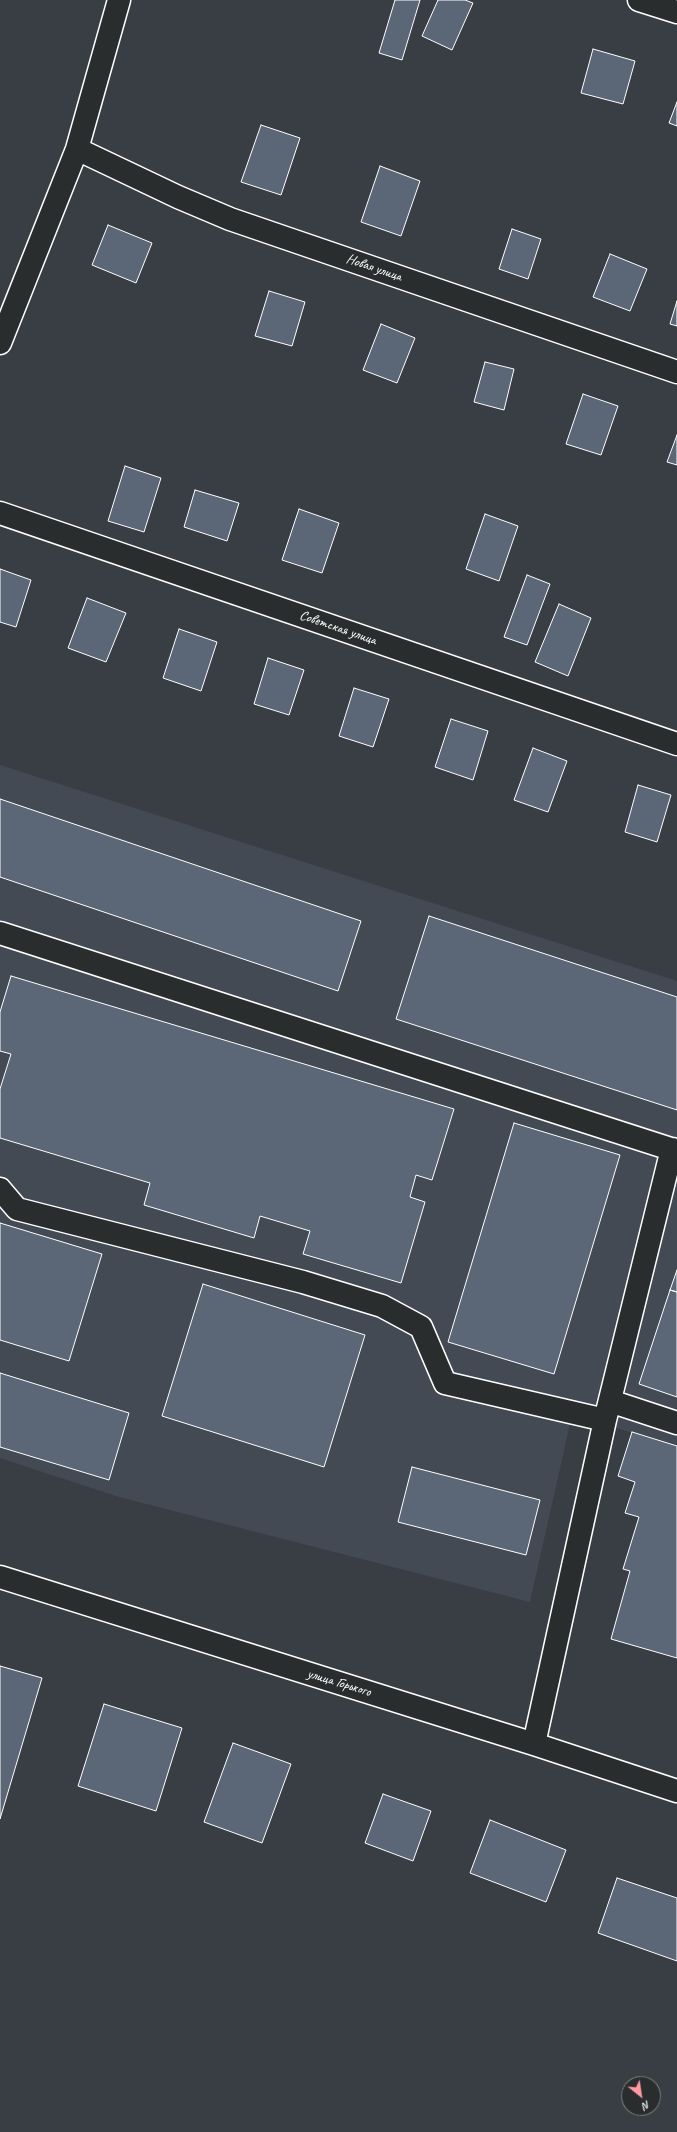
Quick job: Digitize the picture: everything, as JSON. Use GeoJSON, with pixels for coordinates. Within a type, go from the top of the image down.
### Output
{"type":"FeatureCollection","features":[{"type":"Feature","properties":{"kind":"street"},"geometry":{"type":"LineString","coordinates":[[0,342],[77,149],[119,0]]}},
{"type":"Feature","properties":{"kind":"street"},"geometry":{"type":"LineString","coordinates":[[639,0],[677,12]]}},
{"type":"Feature","properties":{"kind":"street","name":"Новая улица"},"geometry":{"type":"LineString","coordinates":[[77,149],[178,197],[230,219],[677,372]]}},
{"type":"Feature","properties":{"kind":"street","name":"Советская улица"},"geometry":{"type":"LineString","coordinates":[[0,513],[677,744]]}},
{"type":"Feature","properties":{"kind":"street"},"geometry":{"type":"LineString","coordinates":[[0,933],[675,1150],[607,1411],[534,1744]]}},
{"type":"Feature","properties":{"kind":"street"},"geometry":{"type":"LineString","coordinates":[[0,1188],[17,1210],[303,1282],[382,1306],[420,1327],[445,1384],[677,1423]]}},
{"type":"Feature","properties":{"kind":"street","name":"улица Горького"},"geometry":{"type":"LineString","coordinates":[[0,1577],[534,1744],[677,1791]]}},
{"type":"Feature","properties":{"kind":"shaded area"},"geometry":{"type":"Polygon","coordinates":[[[0,765],[677,981],[677,1446],[572,1415],[530,1602],[119,1497],[0,1458],[0,765]]]}},
{"type":"Feature","properties":{"kind":"building"},"geometry":{"type":"Polygon","coordinates":[[[395,0],[420,0],[402,60],[379,53],[395,0]]]}},
{"type":"Feature","properties":{"kind":"building"},"geometry":{"type":"Polygon","coordinates":[[[438,0],[465,0],[473,3],[452,50],[422,36],[438,0]]]}},
{"type":"Feature","properties":{"kind":"building"},"geometry":{"type":"Polygon","coordinates":[[[593,49],[635,61],[623,104],[581,93],[593,49]]]}},
{"type":"Feature","properties":{"kind":"building"},"geometry":{"type":"Polygon","coordinates":[[[677,102],[677,126],[669,123],[677,102]]]}},
{"type":"Feature","properties":{"kind":"building"},"geometry":{"type":"Polygon","coordinates":[[[261,125],[300,138],[281,195],[241,182],[261,125]]]}},
{"type":"Feature","properties":{"kind":"building"},"geometry":{"type":"Polygon","coordinates":[[[380,166],[420,181],[401,236],[361,222],[380,166]]]}},
{"type":"Feature","properties":{"kind":"building"},"geometry":{"type":"Polygon","coordinates":[[[108,225],[152,243],[136,283],[92,265],[108,225]]]}},
{"type":"Feature","properties":{"kind":"building"},"geometry":{"type":"Polygon","coordinates":[[[512,229],[541,239],[528,279],[499,269],[512,229]]]}},
{"type":"Feature","properties":{"kind":"building"},"geometry":{"type":"Polygon","coordinates":[[[610,254],[647,269],[630,311],[593,297],[610,254]]]}},
{"type":"Feature","properties":{"kind":"building"},"geometry":{"type":"Polygon","coordinates":[[[269,291],[305,302],[292,346],[255,336],[269,291]]]}},
{"type":"Feature","properties":{"kind":"building"},"geometry":{"type":"Polygon","coordinates":[[[677,301],[677,326],[670,324],[677,301]]]}},
{"type":"Feature","properties":{"kind":"building"},"geometry":{"type":"Polygon","coordinates":[[[381,324],[415,338],[397,383],[363,370],[381,324]]]}},
{"type":"Feature","properties":{"kind":"building"},"geometry":{"type":"Polygon","coordinates":[[[485,362],[514,369],[504,410],[474,402],[485,362]]]}},
{"type":"Feature","properties":{"kind":"building"},"geometry":{"type":"Polygon","coordinates":[[[583,394],[618,406],[601,455],[566,444],[583,394]]]}},
{"type":"Feature","properties":{"kind":"building"},"geometry":{"type":"Polygon","coordinates":[[[677,435],[677,465],[667,462],[677,435]]]}},
{"type":"Feature","properties":{"kind":"building"},"geometry":{"type":"Polygon","coordinates":[[[125,466],[161,478],[144,532],[108,521],[125,466]]]}},
{"type":"Feature","properties":{"kind":"building"},"geometry":{"type":"Polygon","coordinates":[[[195,490],[239,503],[227,541],[184,527],[195,490]]]}},
{"type":"Feature","properties":{"kind":"building"},"geometry":{"type":"Polygon","coordinates":[[[299,509],[339,523],[322,573],[282,560],[299,509]]]}},
{"type":"Feature","properties":{"kind":"building"},"geometry":{"type":"Polygon","coordinates":[[[485,514],[518,526],[499,581],[466,569],[485,514]]]}},
{"type":"Feature","properties":{"kind":"building"},"geometry":{"type":"Polygon","coordinates":[[[0,569],[31,580],[16,627],[0,622],[0,569]]]}},
{"type":"Feature","properties":{"kind":"building"},"geometry":{"type":"Polygon","coordinates":[[[527,575],[550,584],[527,645],[504,637],[527,575]]]}},
{"type":"Feature","properties":{"kind":"building"},"geometry":{"type":"Polygon","coordinates":[[[87,598],[126,613],[106,662],[68,648],[87,598]]]}},
{"type":"Feature","properties":{"kind":"building"},"geometry":{"type":"Polygon","coordinates":[[[559,604],[591,618],[568,676],[535,662],[559,604]]]}},
{"type":"Feature","properties":{"kind":"building"},"geometry":{"type":"Polygon","coordinates":[[[179,629],[217,642],[201,691],[163,678],[179,629]]]}},
{"type":"Feature","properties":{"kind":"building"},"geometry":{"type":"Polygon","coordinates":[[[268,658],[304,670],[289,715],[254,704],[268,658]]]}},
{"type":"Feature","properties":{"kind":"building"},"geometry":{"type":"Polygon","coordinates":[[[354,688],[389,699],[373,747],[339,736],[354,688]]]}},
{"type":"Feature","properties":{"kind":"building"},"geometry":{"type":"Polygon","coordinates":[[[451,719],[488,731],[473,780],[435,767],[451,719]]]}},
{"type":"Feature","properties":{"kind":"building"},"geometry":{"type":"Polygon","coordinates":[[[533,748],[567,761],[548,812],[514,800],[533,748]]]}},
{"type":"Feature","properties":{"kind":"building"},"geometry":{"type":"Polygon","coordinates":[[[638,785],[671,795],[657,842],[625,832],[638,785]]]}},
{"type":"Feature","properties":{"kind":"building"},"geometry":{"type":"Polygon","coordinates":[[[0,799],[361,921],[338,991],[0,877],[0,799]]]}},
{"type":"Feature","properties":{"kind":"building"},"geometry":{"type":"Polygon","coordinates":[[[429,916],[677,997],[677,1110],[396,1019],[429,916]]]}},
{"type":"Feature","properties":{"kind":"building"},"geometry":{"type":"Polygon","coordinates":[[[11,976],[454,1109],[432,1180],[416,1175],[410,1197],[425,1202],[401,1283],[303,1254],[310,1231],[260,1216],[254,1238],[144,1205],[150,1183],[0,1138],[0,1089],[11,1054],[0,1051],[0,1012],[11,976]]]}},
{"type":"Feature","properties":{"kind":"building"},"geometry":{"type":"Polygon","coordinates":[[[514,1123],[620,1155],[554,1374],[448,1342],[514,1123]]]}},
{"type":"Feature","properties":{"kind":"building"},"geometry":{"type":"Polygon","coordinates":[[[0,1223],[102,1254],[69,1361],[0,1340],[0,1223]]]}},
{"type":"Feature","properties":{"kind":"building"},"geometry":{"type":"Polygon","coordinates":[[[677,1270],[677,1292],[670,1290],[677,1270]]]}},
{"type":"Feature","properties":{"kind":"building"},"geometry":{"type":"Polygon","coordinates":[[[203,1284],[365,1335],[324,1467],[162,1416],[203,1284]]]}},
{"type":"Feature","properties":{"kind":"building"},"geometry":{"type":"Polygon","coordinates":[[[670,1290],[677,1292],[677,1397],[639,1384],[670,1290]]]}},
{"type":"Feature","properties":{"kind":"building"},"geometry":{"type":"Polygon","coordinates":[[[0,1373],[129,1413],[109,1480],[0,1447],[0,1373]]]}},
{"type":"Feature","properties":{"kind":"building"},"geometry":{"type":"Polygon","coordinates":[[[632,1432],[677,1446],[677,1658],[611,1639],[630,1571],[623,1569],[639,1517],[625,1513],[635,1482],[618,1476],[632,1432]]]}},
{"type":"Feature","properties":{"kind":"building"},"geometry":{"type":"Polygon","coordinates":[[[412,1467],[540,1500],[526,1555],[398,1522],[412,1467]]]}},
{"type":"Feature","properties":{"kind":"building"},"geometry":{"type":"Polygon","coordinates":[[[0,1666],[42,1678],[0,1819],[0,1666]]]}},
{"type":"Feature","properties":{"kind":"building"},"geometry":{"type":"Polygon","coordinates":[[[104,1704],[182,1728],[156,1811],[78,1786],[104,1704]]]}},
{"type":"Feature","properties":{"kind":"building"},"geometry":{"type":"Polygon","coordinates":[[[233,1743],[291,1764],[262,1843],[204,1822],[233,1743]]]}},
{"type":"Feature","properties":{"kind":"building"},"geometry":{"type":"Polygon","coordinates":[[[383,1794],[431,1811],[413,1861],[365,1843],[383,1794]]]}},
{"type":"Feature","properties":{"kind":"building"},"geometry":{"type":"Polygon","coordinates":[[[490,1820],[566,1850],[546,1902],[470,1873],[490,1820]]]}},
{"type":"Feature","properties":{"kind":"building"},"geometry":{"type":"Polygon","coordinates":[[[617,1878],[677,1898],[677,1961],[598,1933],[617,1878]]]}}]}
